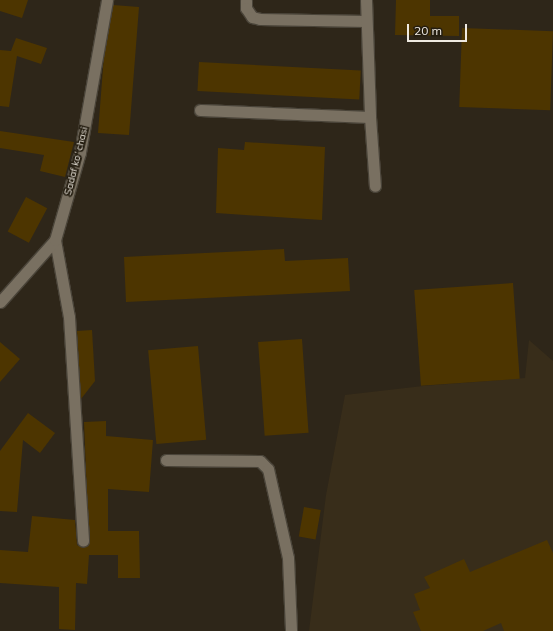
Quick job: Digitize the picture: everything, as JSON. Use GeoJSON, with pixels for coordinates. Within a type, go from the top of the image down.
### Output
{"type":"FeatureCollection","features":[{"type":"Feature","properties":{"kind":"street","name":"Sadaf koʻchasi"},"geometry":{"type":"LineString","coordinates":[[0,302],[55,240],[80,152],[107,0]]}},
{"type":"Feature","properties":{"kind":"street"},"geometry":{"type":"LineString","coordinates":[[246,0],[246,8],[252,17],[260,19],[366,21]]}},
{"type":"Feature","properties":{"kind":"street"},"geometry":{"type":"LineString","coordinates":[[366,0],[370,116],[375,186]]}},
{"type":"Feature","properties":{"kind":"street"},"geometry":{"type":"LineString","coordinates":[[200,110],[370,116]]}},
{"type":"Feature","properties":{"kind":"street"},"geometry":{"type":"LineString","coordinates":[[55,240],[69,317],[83,541]]}},
{"type":"Feature","properties":{"kind":"street"},"geometry":{"type":"LineString","coordinates":[[166,460],[260,461],[268,469],[288,558],[291,631]]}},
{"type":"Feature","properties":{"kind":"shaded area"},"geometry":{"type":"Polygon","coordinates":[[[529,340],[553,361],[553,631],[309,631],[326,495],[345,395],[423,386],[525,378],[529,340]]]}},
{"type":"Feature","properties":{"kind":"building"},"geometry":{"type":"Polygon","coordinates":[[[0,0],[28,0],[22,18],[0,11],[0,0]]]}},
{"type":"Feature","properties":{"kind":"building"},"geometry":{"type":"Polygon","coordinates":[[[396,0],[430,0],[430,16],[459,16],[459,36],[395,35],[396,0]]]}},
{"type":"Feature","properties":{"kind":"building"},"geometry":{"type":"Polygon","coordinates":[[[113,5],[139,7],[129,135],[98,133],[104,55],[113,5]]]}},
{"type":"Feature","properties":{"kind":"building"},"geometry":{"type":"Polygon","coordinates":[[[462,28],[553,31],[550,110],[459,107],[462,28]]]}},
{"type":"Feature","properties":{"kind":"building"},"geometry":{"type":"Polygon","coordinates":[[[16,38],[47,48],[41,64],[17,56],[9,107],[0,106],[0,50],[11,51],[16,38]]]}},
{"type":"Feature","properties":{"kind":"building"},"geometry":{"type":"Polygon","coordinates":[[[199,62],[361,70],[359,99],[197,91],[199,62]]]}},
{"type":"Feature","properties":{"kind":"building"},"geometry":{"type":"Polygon","coordinates":[[[0,131],[74,142],[65,177],[40,171],[44,155],[0,148],[0,131]]]}},
{"type":"Feature","properties":{"kind":"building"},"geometry":{"type":"Polygon","coordinates":[[[245,142],[325,147],[322,220],[216,213],[218,148],[244,150],[245,142]]]}},
{"type":"Feature","properties":{"kind":"building"},"geometry":{"type":"Polygon","coordinates":[[[26,197],[47,208],[29,243],[8,231],[26,197]]]}},
{"type":"Feature","properties":{"kind":"building"},"geometry":{"type":"Polygon","coordinates":[[[284,249],[285,261],[348,258],[350,291],[126,302],[124,257],[284,249]]]}},
{"type":"Feature","properties":{"kind":"building"},"geometry":{"type":"Polygon","coordinates":[[[513,283],[520,379],[421,386],[414,290],[513,283]]]}},
{"type":"Feature","properties":{"kind":"building"},"geometry":{"type":"Polygon","coordinates":[[[92,330],[95,381],[81,399],[77,331],[92,330]]]}},
{"type":"Feature","properties":{"kind":"building"},"geometry":{"type":"Polygon","coordinates":[[[302,339],[309,433],[265,436],[258,342],[302,339]]]}},
{"type":"Feature","properties":{"kind":"building"},"geometry":{"type":"Polygon","coordinates":[[[0,342],[20,359],[0,382],[0,342]]]}},
{"type":"Feature","properties":{"kind":"building"},"geometry":{"type":"Polygon","coordinates":[[[198,346],[206,440],[156,444],[148,350],[198,346]]]}},
{"type":"Feature","properties":{"kind":"building"},"geometry":{"type":"Polygon","coordinates":[[[28,413],[55,433],[40,453],[23,440],[17,512],[0,511],[0,451],[28,413]]]}},
{"type":"Feature","properties":{"kind":"building"},"geometry":{"type":"Polygon","coordinates":[[[106,421],[106,436],[153,440],[149,492],[108,489],[108,531],[139,531],[140,578],[118,578],[118,555],[89,555],[87,584],[76,583],[75,630],[59,629],[59,587],[0,583],[0,550],[28,552],[32,516],[75,520],[77,545],[83,548],[89,544],[84,422],[106,421]]]}},
{"type":"Feature","properties":{"kind":"building"},"geometry":{"type":"Polygon","coordinates":[[[304,507],[321,510],[316,539],[299,537],[304,507]]]}},
{"type":"Feature","properties":{"kind":"building"},"geometry":{"type":"Polygon","coordinates":[[[547,540],[553,553],[553,631],[504,631],[501,623],[483,631],[421,631],[413,612],[420,610],[414,594],[430,588],[424,577],[464,559],[470,572],[547,540]]]}}]}
